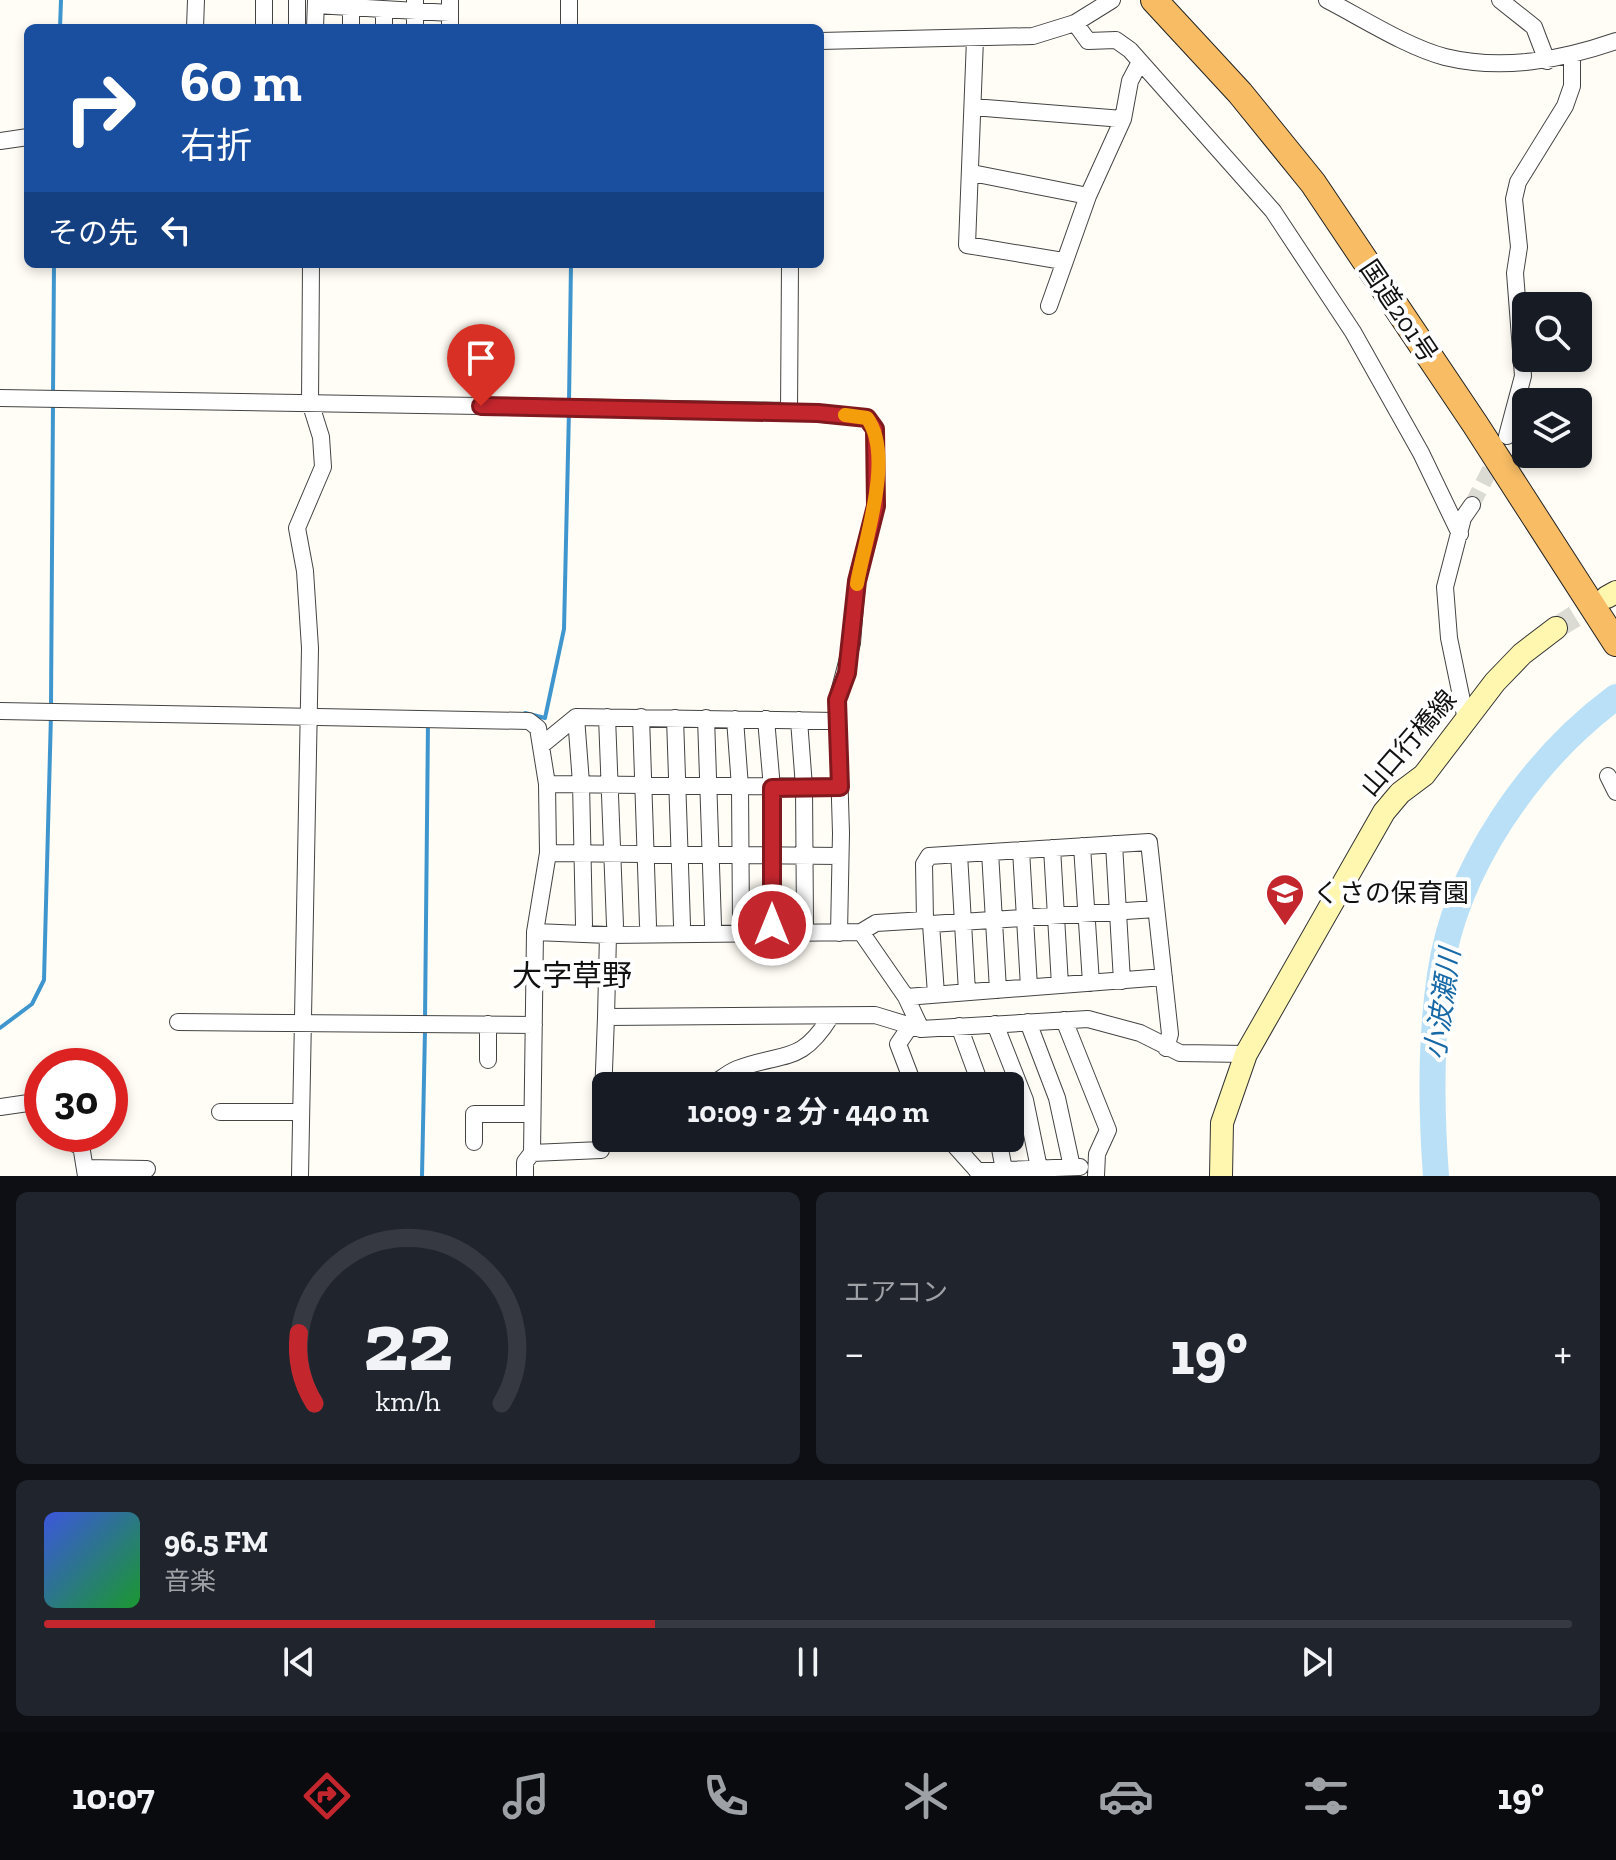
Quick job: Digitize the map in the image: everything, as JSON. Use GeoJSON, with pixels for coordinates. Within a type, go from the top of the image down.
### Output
{"type":"FeatureCollection","features":[{"type":"Feature","properties":{"kind":"highway","name":"国道201号"},"geometry":{"type":"LineString","coordinates":[[1154,0],[1240,93],[1313,183],[1611,635]]}},
{"type":"Feature","properties":{"kind":"main road","name":"山口行橋線"},"geometry":{"type":"LineString","coordinates":[[1221,1176],[1222,1123],[1246,1054],[1384,812],[1400,793],[1424,775],[1522,654],[1556,628]]}},
{"type":"Feature","properties":{"kind":"street"},"geometry":{"type":"LineString","coordinates":[[195,24],[196,0]]}},
{"type":"Feature","properties":{"kind":"street"},"geometry":{"type":"LineString","coordinates":[[264,0],[264,24]]}},
{"type":"Feature","properties":{"kind":"street"},"geometry":{"type":"LineString","coordinates":[[297,0],[297,24]]}},
{"type":"Feature","properties":{"kind":"street"},"geometry":{"type":"LineString","coordinates":[[569,0],[569,24]]}},
{"type":"Feature","properties":{"kind":"street"},"geometry":{"type":"LineString","coordinates":[[824,41],[1033,36],[1075,23],[1112,0]]}},
{"type":"Feature","properties":{"kind":"street"},"geometry":{"type":"LineString","coordinates":[[1327,0],[1442,56],[1474,62],[1547,61],[1616,41]]}},
{"type":"Feature","properties":{"kind":"street"},"geometry":{"type":"LineString","coordinates":[[1500,0],[1534,27],[1547,61]]}},
{"type":"Feature","properties":{"kind":"street"},"geometry":{"type":"LineString","coordinates":[[315,24],[316,3],[450,14]]}},
{"type":"Feature","properties":{"kind":"street"},"geometry":{"type":"LineString","coordinates":[[351,8],[351,24]]}},
{"type":"Feature","properties":{"kind":"street"},"geometry":{"type":"LineString","coordinates":[[384,10],[384,24]]}},
{"type":"Feature","properties":{"kind":"street"},"geometry":{"type":"LineString","coordinates":[[1075,23],[1088,41],[1116,40],[1140,62],[1273,211],[1353,332],[1421,453],[1460,534]]}},
{"type":"Feature","properties":{"kind":"street"},"geometry":{"type":"LineString","coordinates":[[975,39],[967,245],[1063,261]]}},
{"type":"Feature","properties":{"kind":"street"},"geometry":{"type":"LineString","coordinates":[[1507,436],[1523,376],[1521,316],[1515,273],[1519,247],[1514,199],[1518,182],[1565,106],[1572,86],[1572,56]]}},
{"type":"Feature","properties":{"kind":"street"},"geometry":{"type":"LineString","coordinates":[[1049,306],[1088,196],[1123,119],[1130,81],[1140,62]]}},
{"type":"Feature","properties":{"kind":"street"},"geometry":{"type":"LineString","coordinates":[[973,107],[1123,119]]}},
{"type":"Feature","properties":{"kind":"street"},"geometry":{"type":"LineString","coordinates":[[0,141],[24,138]]}},
{"type":"Feature","properties":{"kind":"street"},"geometry":{"type":"LineString","coordinates":[[972,173],[1088,196]]}},
{"type":"Feature","properties":{"kind":"street"},"geometry":{"type":"LineString","coordinates":[[300,1176],[310,648],[305,571],[297,528],[301,512],[323,467],[324,452],[310,402],[311,268]]}},
{"type":"Feature","properties":{"kind":"street"},"geometry":{"type":"LineString","coordinates":[[789,411],[790,268]]}},
{"type":"Feature","properties":{"kind":"street"},"geometry":{"type":"LineString","coordinates":[[0,398],[789,411],[867,418],[875,429],[876,506],[857,581],[852,643],[837,700],[840,856],[835,929]]}},
{"type":"Feature","properties":{"kind":"street"},"geometry":{"type":"LineString","coordinates":[[1466,720],[1449,638],[1445,587],[1463,518],[1472,505]]}},
{"type":"Feature","properties":{"kind":"street"},"geometry":{"type":"LineString","coordinates":[[0,711],[529,721],[538,728],[547,784],[548,853],[535,932],[532,1153],[525,1162],[525,1176]]}},
{"type":"Feature","properties":{"kind":"street"},"geometry":{"type":"LineString","coordinates":[[543,744],[576,717],[836,721]]}},
{"type":"Feature","properties":{"kind":"street"},"geometry":{"type":"LineString","coordinates":[[576,717],[584,854],[584,925]]}},
{"type":"Feature","properties":{"kind":"street"},"geometry":{"type":"LineString","coordinates":[[605,1072],[614,854],[607,717]]}},
{"type":"Feature","properties":{"kind":"street"},"geometry":{"type":"LineString","coordinates":[[641,717],[648,925]]}},
{"type":"Feature","properties":{"kind":"street"},"geometry":{"type":"LineString","coordinates":[[675,718],[682,925]]}},
{"type":"Feature","properties":{"kind":"street"},"geometry":{"type":"LineString","coordinates":[[706,718],[713,925]]}},
{"type":"Feature","properties":{"kind":"street"},"geometry":{"type":"LineString","coordinates":[[735,719],[742,855],[741,925]]}},
{"type":"Feature","properties":{"kind":"street"},"geometry":{"type":"LineString","coordinates":[[766,719],[772,788],[772,925]]}},
{"type":"Feature","properties":{"kind":"street"},"geometry":{"type":"LineString","coordinates":[[799,720],[804,787],[805,925]]}},
{"type":"Feature","properties":{"kind":"street"},"geometry":{"type":"LineString","coordinates":[[1608,776],[1616,792]]}},
{"type":"Feature","properties":{"kind":"street"},"geometry":{"type":"LineString","coordinates":[[547,784],[840,787]]}},
{"type":"Feature","properties":{"kind":"street"},"geometry":{"type":"LineString","coordinates":[[936,994],[924,864],[929,856],[1149,842],[1170,1034],[1166,1048]]}},
{"type":"Feature","properties":{"kind":"street"},"geometry":{"type":"LineString","coordinates":[[1114,844],[1122,981]]}},
{"type":"Feature","properties":{"kind":"street"},"geometry":{"type":"LineString","coordinates":[[1082,846],[1091,983]]}},
{"type":"Feature","properties":{"kind":"street"},"geometry":{"type":"LineString","coordinates":[[1052,848],[1060,985]]}},
{"type":"Feature","properties":{"kind":"street"},"geometry":{"type":"LineString","coordinates":[[1021,850],[1029,987]]}},
{"type":"Feature","properties":{"kind":"street"},"geometry":{"type":"LineString","coordinates":[[990,852],[998,990]]}},
{"type":"Feature","properties":{"kind":"street"},"geometry":{"type":"LineString","coordinates":[[548,853],[840,856]]}},
{"type":"Feature","properties":{"kind":"street"},"geometry":{"type":"LineString","coordinates":[[959,854],[967,992]]}},
{"type":"Feature","properties":{"kind":"street"},"geometry":{"type":"LineString","coordinates":[[559,925],[611,930],[648,925],[805,925],[861,932],[876,923],[963,922],[1156,909]]}},
{"type":"Feature","properties":{"kind":"street"},"geometry":{"type":"LineString","coordinates":[[535,932],[835,929]]}},
{"type":"Feature","properties":{"kind":"street"},"geometry":{"type":"LineString","coordinates":[[861,932],[906,997],[916,1027]]}},
{"type":"Feature","properties":{"kind":"street"},"geometry":{"type":"LineString","coordinates":[[906,997],[1164,977]]}},
{"type":"Feature","properties":{"kind":"street"},"geometry":{"type":"LineString","coordinates":[[218,1004],[218,1022]]}},
{"type":"Feature","properties":{"kind":"street"},"geometry":{"type":"LineString","coordinates":[[606,1017],[875,1015],[916,1027],[1088,1019],[1140,1033],[1180,1053],[1246,1054]]}},
{"type":"Feature","properties":{"kind":"street"},"geometry":{"type":"LineString","coordinates":[[733,1072],[794,1054],[816,1041],[831,1016]]}},
{"type":"Feature","properties":{"kind":"street"},"geometry":{"type":"LineString","coordinates":[[960,1152],[980,1174],[1004,1170],[1096,1171],[1108,1130],[1064,1020]]}},
{"type":"Feature","properties":{"kind":"street"},"geometry":{"type":"LineString","coordinates":[[178,1022],[534,1025]]}},
{"type":"Feature","properties":{"kind":"street"},"geometry":{"type":"LineString","coordinates":[[1028,1022],[1057,1098],[1063,1170]]}},
{"type":"Feature","properties":{"kind":"street"},"geometry":{"type":"LineString","coordinates":[[488,1024],[488,1060]]}},
{"type":"Feature","properties":{"kind":"street"},"geometry":{"type":"LineString","coordinates":[[995,1024],[1025,1100],[1032,1171]]}},
{"type":"Feature","properties":{"kind":"street"},"geometry":{"type":"LineString","coordinates":[[959,1026],[976,1072]]}},
{"type":"Feature","properties":{"kind":"street"},"geometry":{"type":"LineString","coordinates":[[909,1072],[898,1044],[916,1027]]}},
{"type":"Feature","properties":{"kind":"street"},"geometry":{"type":"LineString","coordinates":[[0,1107],[24,1104]]}},
{"type":"Feature","properties":{"kind":"street"},"geometry":{"type":"LineString","coordinates":[[220,1112],[301,1112]]}},
{"type":"Feature","properties":{"kind":"street"},"geometry":{"type":"LineString","coordinates":[[474,1142],[474,1114],[531,1114]]}},
{"type":"Feature","properties":{"kind":"street"},"geometry":{"type":"LineString","coordinates":[[532,1153],[592,1150]]}},
{"type":"Feature","properties":{"kind":"street"},"geometry":{"type":"LineString","coordinates":[[82,1152],[85,1172],[147,1169]]}},
{"type":"Feature","properties":{"kind":"street"},"geometry":{"type":"LineString","coordinates":[[1001,1152],[1004,1170]]}},
{"type":"Feature","properties":{"kind":"waterway"},"geometry":{"type":"LineString","coordinates":[[60,24],[61,0]]}},
{"type":"Feature","properties":{"kind":"waterway"},"geometry":{"type":"LineString","coordinates":[[53,394],[54,268]]}},
{"type":"Feature","properties":{"kind":"waterway"},"geometry":{"type":"LineString","coordinates":[[569,402],[571,268]]}},
{"type":"Feature","properties":{"kind":"waterway"},"geometry":{"type":"LineString","coordinates":[[51,706],[53,402]]}},
{"type":"Feature","properties":{"kind":"waterway"},"geometry":{"type":"LineString","coordinates":[[525,713],[545,718],[564,629],[569,410]]}},
{"type":"Feature","properties":{"kind":"waterway","name":"小波瀬川"},"geometry":{"type":"LineString","coordinates":[[1436,1176],[1432,1076],[1434,1025],[1448,935],[1462,895],[1480,857],[1527,784],[1555,752],[1616,697]]}},
{"type":"Feature","properties":{"kind":"waterway"},"geometry":{"type":"LineString","coordinates":[[0,1028],[32,1004],[44,980],[51,714]]}},
{"type":"Feature","properties":{"kind":"waterway"},"geometry":{"type":"LineString","coordinates":[[425,1021],[428,722]]}},
{"type":"Feature","properties":{"kind":"waterway"},"geometry":{"type":"LineString","coordinates":[[422,1176],[425,1030]]}},
{"type":"Feature","properties":{"kind":"tunnel"},"geometry":{"type":"LineString","coordinates":[[1472,505],[1507,436]]}},
{"type":"Feature","properties":{"kind":"tunnel"},"geometry":{"type":"LineString","coordinates":[[1556,628],[1606,597]]}},
{"type":"Feature","properties":{"kind":"slow traffic"},"geometry":{"type":"LineString","coordinates":[[845,415],[867,418],[875,429],[876,506],[857,584]]}},
{"type":"Feature","properties":{"kind":"place","name":"くさの保育園"},"geometry":{"type":"Point","coordinates":[1285,927]}},
{"type":"Feature","properties":{"kind":"district","name":"大字草野"},"geometry":{"type":"Point","coordinates":[572,976]}},
{"type":"Feature","properties":{"kind":"route"},"geometry":{"type":"LineString","coordinates":[[481,406],[789,411],[867,418],[875,429],[876,506],[857,581],[847,673],[837,700],[840,787],[772,788],[772,925]]}}]}
